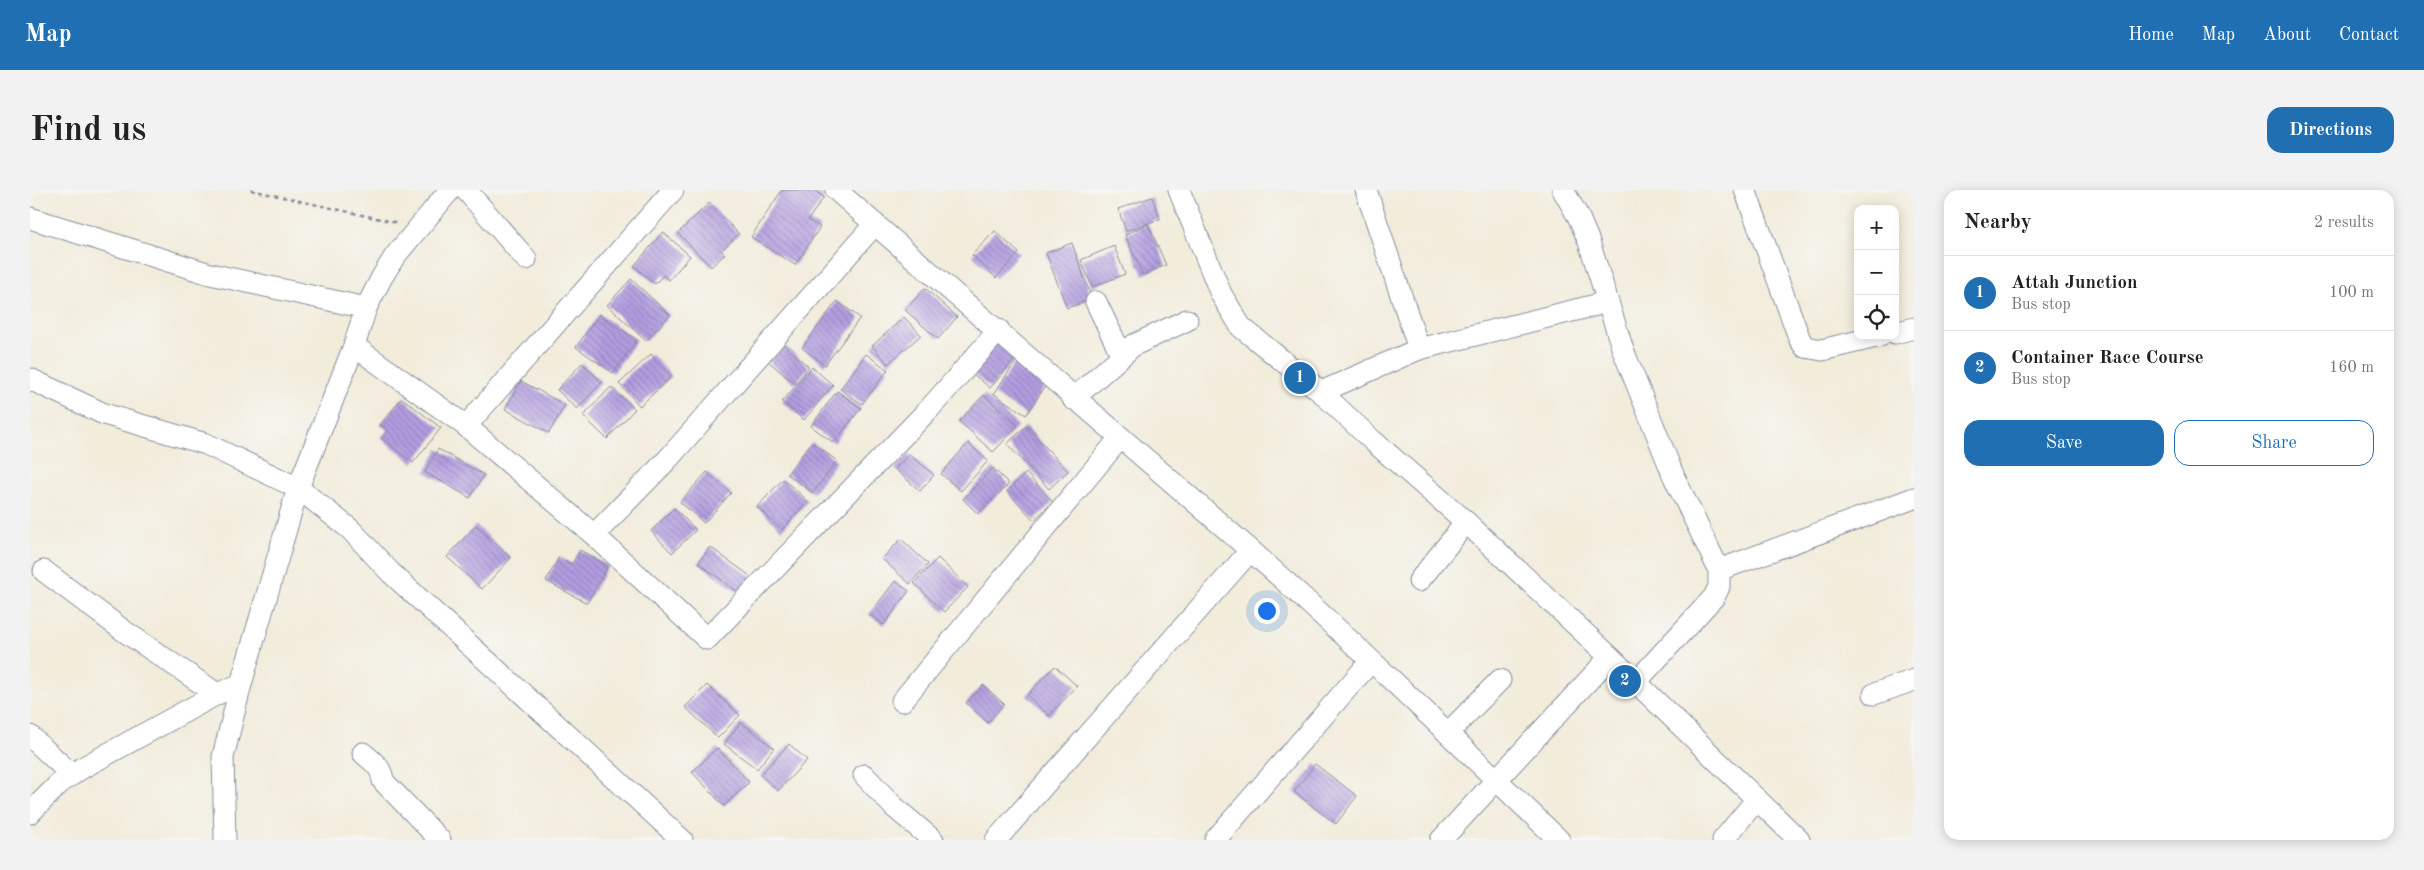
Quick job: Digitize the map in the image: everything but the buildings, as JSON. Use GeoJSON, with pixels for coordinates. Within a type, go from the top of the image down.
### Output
{"type":"FeatureCollection","features":[{"type":"Feature","properties":{"kind":"street"},"geometry":{"type":"LineString","coordinates":[[225,840],[223,757],[241,684],[298,488],[354,346],[366,308],[395,256],[450,190]]}},
{"type":"Feature","properties":{"kind":"street"},"geometry":{"type":"LineString","coordinates":[[466,190],[526,259]]}},
{"type":"Feature","properties":{"kind":"street"},"geometry":{"type":"LineString","coordinates":[[466,426],[673,190]]}},
{"type":"Feature","properties":{"kind":"street"},"geometry":{"type":"LineString","coordinates":[[836,190],[999,330],[1073,399],[1250,551],[1448,733],[1559,840]]}},
{"type":"Feature","properties":{"kind":"street"},"geometry":{"type":"LineString","coordinates":[[1179,190],[1222,294],[1241,327],[1321,392],[1372,441],[1466,522],[1610,657],[1799,840]]}},
{"type":"Feature","properties":{"kind":"street"},"geometry":{"type":"LineString","coordinates":[[1366,190],[1419,349]]}},
{"type":"Feature","properties":{"kind":"street"},"geometry":{"type":"LineString","coordinates":[[1563,190],[1585,234],[1623,350],[1674,477],[1719,570],[1719,587],[1714,597],[1636,682]]}},
{"type":"Feature","properties":{"kind":"street"},"geometry":{"type":"LineString","coordinates":[[1745,190],[1800,340],[1805,347],[1822,350],[1863,340]]}},
{"type":"Feature","properties":{"kind":"street"},"geometry":{"type":"LineString","coordinates":[[30,218],[201,272],[366,308]]}},
{"type":"Feature","properties":{"kind":"street"},"geometry":{"type":"LineString","coordinates":[[594,535],[680,445],[874,224]]}},
{"type":"Feature","properties":{"kind":"street"},"geometry":{"type":"LineString","coordinates":[[1096,302],[1121,354]]}},
{"type":"Feature","properties":{"kind":"street"},"geometry":{"type":"LineString","coordinates":[[1321,392],[1419,349],[1608,302]]}},
{"type":"Feature","properties":{"kind":"street"},"geometry":{"type":"LineString","coordinates":[[1073,399],[1121,354],[1134,345],[1187,320]]}},
{"type":"Feature","properties":{"kind":"street"},"geometry":{"type":"LineString","coordinates":[[1899,331],[1914,328]]}},
{"type":"Feature","properties":{"kind":"street"},"geometry":{"type":"LineString","coordinates":[[354,346],[466,426],[594,535],[707,639],[930,408],[999,330]]}},
{"type":"Feature","properties":{"kind":"street"},"geometry":{"type":"LineString","coordinates":[[30,379],[104,414],[206,444],[298,488],[350,529],[391,573],[682,840]]}},
{"type":"Feature","properties":{"kind":"street"},"geometry":{"type":"LineString","coordinates":[[902,700],[1120,438]]}},
{"type":"Feature","properties":{"kind":"street"},"geometry":{"type":"LineString","coordinates":[[1719,570],[1914,498]]}},
{"type":"Feature","properties":{"kind":"street"},"geometry":{"type":"LineString","coordinates":[[1419,581],[1466,522]]}},
{"type":"Feature","properties":{"kind":"street"},"geometry":{"type":"LineString","coordinates":[[996,840],[1250,551]]}},
{"type":"Feature","properties":{"kind":"street"},"geometry":{"type":"LineString","coordinates":[[44,571],[124,632],[217,694]]}},
{"type":"Feature","properties":{"kind":"street"},"geometry":{"type":"LineString","coordinates":[[1441,840],[1610,657]]}},
{"type":"Feature","properties":{"kind":"street"},"geometry":{"type":"LineString","coordinates":[[1215,840],[1371,661]]}},
{"type":"Feature","properties":{"kind":"street"},"geometry":{"type":"LineString","coordinates":[[1448,733],[1500,680]]}},
{"type":"Feature","properties":{"kind":"street"},"geometry":{"type":"LineString","coordinates":[[1874,694],[1914,680]]}},
{"type":"Feature","properties":{"kind":"street"},"geometry":{"type":"LineString","coordinates":[[30,813],[61,782],[72,775],[217,694],[241,684]]}},
{"type":"Feature","properties":{"kind":"street"},"geometry":{"type":"LineString","coordinates":[[30,736],[72,775]]}},
{"type":"Feature","properties":{"kind":"street"},"geometry":{"type":"LineString","coordinates":[[362,753],[378,766],[383,773],[384,781],[440,840]]}},
{"type":"Feature","properties":{"kind":"street"},"geometry":{"type":"LineString","coordinates":[[864,775],[894,807],[933,840]]}},
{"type":"Feature","properties":{"kind":"street"},"geometry":{"type":"LineString","coordinates":[[1723,840],[1757,799]]}},
{"type":"Feature","properties":{"kind":"path"},"geometry":{"type":"LineString","coordinates":[[251,190],[419,228]]}},
{"type":"Feature","properties":{"kind":"place","name":"Attah Junction"},"geometry":{"type":"Point","coordinates":[1300,378]}},
{"type":"Feature","properties":{"kind":"place","name":"Container Race Course"},"geometry":{"type":"Point","coordinates":[1625,681]}}]}
